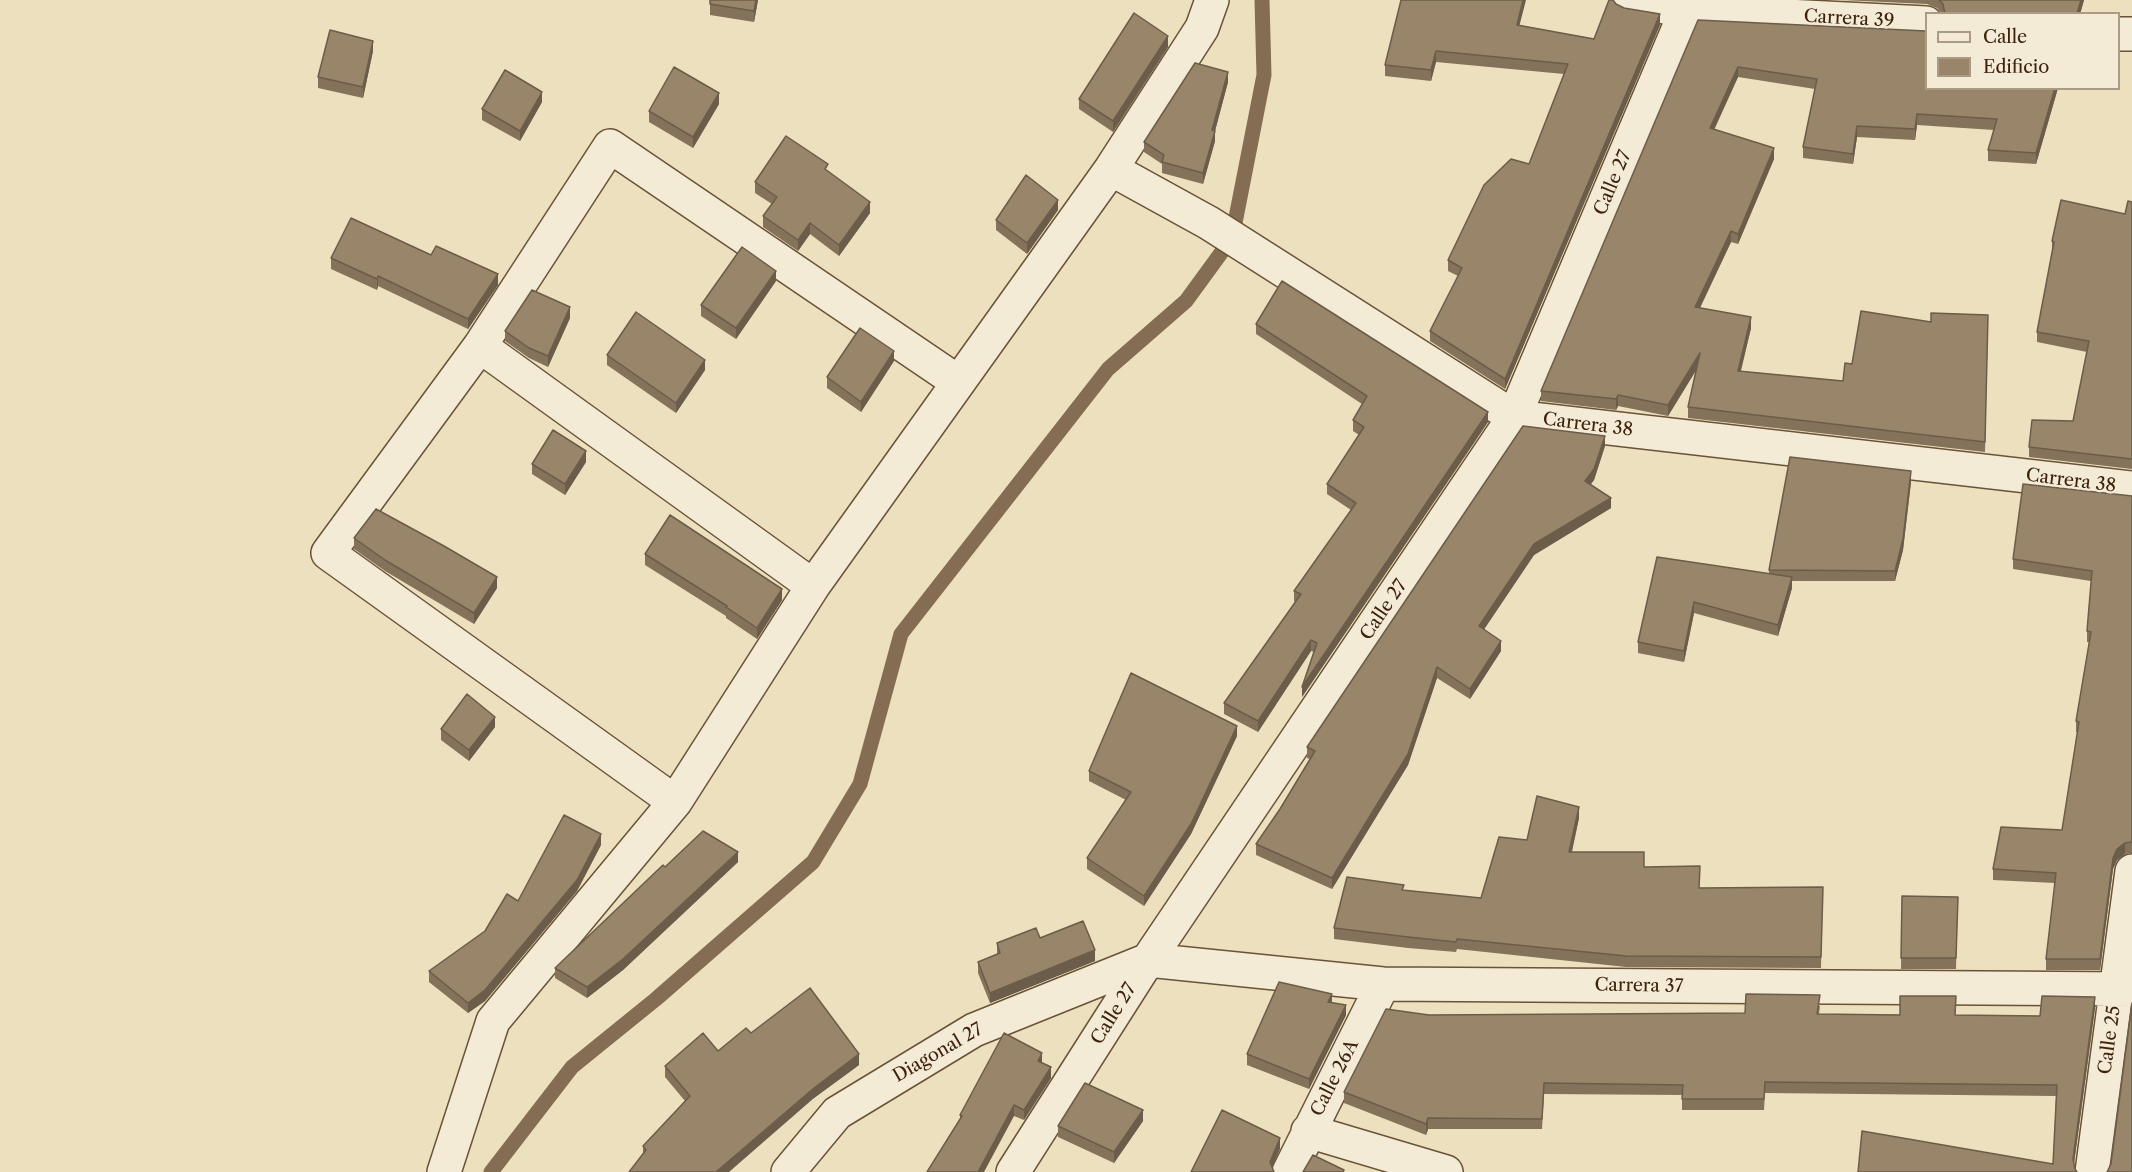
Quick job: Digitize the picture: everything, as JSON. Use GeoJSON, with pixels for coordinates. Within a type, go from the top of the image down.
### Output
{"type":"FeatureCollection","features":[{"type":"Feature","properties":{"kind":"street"},"geometry":{"type":"LineString","coordinates":[[444,1172],[493,1021],[675,802],[813,586],[1111,169],[1202,28],[1212,0]]}},
{"type":"Feature","properties":{"kind":"street","name":"Carrera 39"},"geometry":{"type":"LineString","coordinates":[[1628,0],[1686,10],[1925,23]]}},
{"type":"Feature","properties":{"kind":"street","name":"Calle 27"},"geometry":{"type":"LineString","coordinates":[[1013,1172],[1148,960],[1514,417],[1686,10]]}},
{"type":"Feature","properties":{"kind":"street"},"geometry":{"type":"LineString","coordinates":[[675,802],[327,553],[480,346],[610,146],[958,382]]}},
{"type":"Feature","properties":{"kind":"street","name":"Carrera 38"},"geometry":{"type":"LineString","coordinates":[[1111,169],[1209,223],[1514,417],[2132,488]]}},
{"type":"Feature","properties":{"kind":"street"},"geometry":{"type":"LineString","coordinates":[[480,346],[813,586]]}},
{"type":"Feature","properties":{"kind":"street","name":"Calle 25"},"geometry":{"type":"LineString","coordinates":[[2092,1172],[2124,990],[2132,872]]}},
{"type":"Feature","properties":{"kind":"street","name":"Carrera 37"},"geometry":{"type":"LineString","coordinates":[[1148,960],[1383,984],[2124,990]]}},
{"type":"Feature","properties":{"kind":"street","name":"Diagonal 27"},"geometry":{"type":"LineString","coordinates":[[788,1172],[837,1113],[974,1030],[1148,960]]}},
{"type":"Feature","properties":{"kind":"street","name":"Calle 26A"},"geometry":{"type":"LineString","coordinates":[[1289,1172],[1383,984]]}},
{"type":"Feature","properties":{"kind":"street"},"geometry":{"type":"LineString","coordinates":[[1308,1131],[1446,1172]]}},
{"type":"Feature","properties":{"kind":"building"},"geometry":{"type":"Polygon","coordinates":[[[710,0],[756,0],[754,11],[710,4],[710,0]]]}},
{"type":"Feature","properties":{"kind":"building"},"geometry":{"type":"Polygon","coordinates":[[[1401,0],[1523,0],[1517,25],[1594,39],[1609,0],[1613,0],[1624,8],[1660,14],[1505,379],[1430,331],[1462,268],[1448,260],[1484,185],[1511,159],[1529,164],[1568,64],[1436,51],[1431,70],[1385,65],[1401,0]]]}},
{"type":"Feature","properties":{"kind":"building"},"geometry":{"type":"Polygon","coordinates":[[[1939,0],[2081,0],[2078,12],[1945,12],[1943,4],[1939,0]]]}},
{"type":"Feature","properties":{"kind":"building"},"geometry":{"type":"Polygon","coordinates":[[[1134,13],[1168,36],[1113,121],[1079,99],[1134,13]]]}},
{"type":"Feature","properties":{"kind":"building"},"geometry":{"type":"Polygon","coordinates":[[[1698,20],[1925,31],[1925,90],[2054,90],[2036,153],[1988,150],[1997,119],[1917,114],[1915,129],[1857,126],[1853,154],[1803,147],[1817,79],[1738,67],[1710,128],[1774,148],[1738,234],[1731,231],[1695,307],[1751,317],[1738,371],[1843,381],[1845,363],[1852,364],[1861,311],[1931,322],[1931,313],[1988,315],[1985,442],[1688,407],[1700,353],[1668,405],[1618,395],[1616,399],[1541,391],[1698,20]]]}},
{"type":"Feature","properties":{"kind":"building"},"geometry":{"type":"Polygon","coordinates":[[[330,30],[373,41],[363,87],[318,77],[330,30]]]}},
{"type":"Feature","properties":{"kind":"building"},"geometry":{"type":"Polygon","coordinates":[[[1195,63],[1228,72],[1203,173],[1162,162],[1164,155],[1144,142],[1195,63]]]}},
{"type":"Feature","properties":{"kind":"building"},"geometry":{"type":"Polygon","coordinates":[[[674,67],[719,93],[693,137],[649,111],[674,67]]]}},
{"type":"Feature","properties":{"kind":"building"},"geometry":{"type":"Polygon","coordinates":[[[505,70],[542,92],[520,131],[482,109],[505,70]]]}},
{"type":"Feature","properties":{"kind":"building"},"geometry":{"type":"Polygon","coordinates":[[[786,136],[828,164],[825,169],[870,202],[839,245],[810,223],[798,240],[763,216],[777,197],[755,182],[786,136]]]}},
{"type":"Feature","properties":{"kind":"building"},"geometry":{"type":"Polygon","coordinates":[[[1026,175],[1058,200],[1027,243],[996,220],[1026,175]]]}},
{"type":"Feature","properties":{"kind":"building"},"geometry":{"type":"Polygon","coordinates":[[[2061,200],[2125,214],[2128,201],[2132,202],[2132,459],[2029,447],[2032,420],[2073,421],[2089,341],[2037,332],[2061,200]]]}},
{"type":"Feature","properties":{"kind":"building"},"geometry":{"type":"Polygon","coordinates":[[[351,218],[431,255],[436,246],[498,274],[468,319],[378,276],[377,279],[331,258],[351,218]]]}},
{"type":"Feature","properties":{"kind":"building"},"geometry":{"type":"Polygon","coordinates":[[[742,247],[776,271],[736,328],[701,305],[742,247]]]}},
{"type":"Feature","properties":{"kind":"building"},"geometry":{"type":"Polygon","coordinates":[[[1282,281],[1488,412],[1302,687],[1317,643],[1311,640],[1258,721],[1224,703],[1301,594],[1294,591],[1356,503],[1327,484],[1364,427],[1353,420],[1367,396],[1256,324],[1282,281]]]}},
{"type":"Feature","properties":{"kind":"building"},"geometry":{"type":"Polygon","coordinates":[[[532,290],[570,307],[548,356],[529,348],[505,331],[532,290]]]}},
{"type":"Feature","properties":{"kind":"building"},"geometry":{"type":"Polygon","coordinates":[[[636,312],[705,360],[676,403],[607,355],[636,312]]]}},
{"type":"Feature","properties":{"kind":"building"},"geometry":{"type":"Polygon","coordinates":[[[860,328],[894,351],[861,402],[827,377],[860,328]]]}},
{"type":"Feature","properties":{"kind":"building"},"geometry":{"type":"Polygon","coordinates":[[[1523,426],[1605,436],[1594,469],[1585,481],[1611,498],[1534,544],[1479,626],[1501,641],[1470,689],[1437,667],[1408,754],[1332,878],[1256,844],[1315,751],[1307,747],[1523,426]]]}},
{"type":"Feature","properties":{"kind":"building"},"geometry":{"type":"Polygon","coordinates":[[[553,430],[586,451],[565,484],[532,464],[553,430]]]}},
{"type":"Feature","properties":{"kind":"building"},"geometry":{"type":"Polygon","coordinates":[[[1790,457],[1911,471],[1903,539],[1895,571],[1769,570],[1790,457]]]}},
{"type":"Feature","properties":{"kind":"building"},"geometry":{"type":"Polygon","coordinates":[[[2023,484],[2132,496],[2132,842],[2125,843],[2117,849],[2113,858],[2100,959],[2046,959],[2056,873],[1993,869],[2001,827],[2062,830],[2079,722],[2076,721],[2091,632],[2087,631],[2092,571],[2013,559],[2023,484]]]}},
{"type":"Feature","properties":{"kind":"building"},"geometry":{"type":"Polygon","coordinates":[[[376,509],[497,577],[474,613],[385,560],[354,538],[376,509]]]}},
{"type":"Feature","properties":{"kind":"building"},"geometry":{"type":"Polygon","coordinates":[[[670,515],[782,589],[757,628],[727,606],[645,554],[670,515]]]}},
{"type":"Feature","properties":{"kind":"building"},"geometry":{"type":"Polygon","coordinates":[[[1657,557],[1792,577],[1778,625],[1694,602],[1684,651],[1638,642],[1657,557]]]}},
{"type":"Feature","properties":{"kind":"building"},"geometry":{"type":"Polygon","coordinates":[[[1131,673],[1237,726],[1191,824],[1144,896],[1087,858],[1131,792],[1089,771],[1131,673]]]}},
{"type":"Feature","properties":{"kind":"building"},"geometry":{"type":"Polygon","coordinates":[[[467,694],[495,717],[469,750],[441,729],[467,694]]]}},
{"type":"Feature","properties":{"kind":"building"},"geometry":{"type":"Polygon","coordinates":[[[1537,796],[1579,807],[1569,852],[1644,852],[1644,867],[1700,866],[1699,888],[1823,887],[1821,957],[1626,956],[1457,939],[1456,942],[1334,928],[1347,877],[1404,885],[1402,890],[1481,898],[1499,837],[1527,840],[1537,796]]]}},
{"type":"Feature","properties":{"kind":"building"},"geometry":{"type":"Polygon","coordinates":[[[564,815],[601,834],[577,880],[485,990],[468,1003],[429,971],[485,931],[507,894],[518,901],[564,815]]]}},
{"type":"Feature","properties":{"kind":"building"},"geometry":{"type":"Polygon","coordinates":[[[703,831],[738,852],[623,959],[587,987],[555,968],[663,865],[665,867],[703,831]]]}},
{"type":"Feature","properties":{"kind":"building"},"geometry":{"type":"Polygon","coordinates":[[[1902,896],[1958,897],[1956,958],[1901,958],[1902,896]]]}},
{"type":"Feature","properties":{"kind":"building"},"geometry":{"type":"Polygon","coordinates":[[[1083,921],[1095,950],[990,993],[978,962],[1000,953],[997,943],[1036,928],[1040,938],[1083,921]]]}},
{"type":"Feature","properties":{"kind":"building"},"geometry":{"type":"Polygon","coordinates":[[[1279,982],[1332,994],[1328,1002],[1346,1005],[1309,1079],[1247,1054],[1279,982]]]}},
{"type":"Feature","properties":{"kind":"building"},"geometry":{"type":"Polygon","coordinates":[[[810,988],[859,1054],[814,1088],[716,1172],[629,1172],[646,1150],[643,1146],[690,1096],[665,1066],[703,1033],[718,1051],[746,1028],[751,1033],[810,988]]]}},
{"type":"Feature","properties":{"kind":"building"},"geometry":{"type":"Polygon","coordinates":[[[1746,994],[1820,995],[1817,1014],[1900,1015],[1900,996],[1956,996],[1955,1015],[2040,1016],[2042,996],[2095,997],[2073,1159],[2077,1172],[1858,1172],[1862,1131],[2053,1164],[2057,1085],[1765,1082],[1764,1099],[1682,1099],[1683,1085],[1544,1083],[1542,1119],[1428,1118],[1426,1124],[1344,1092],[1386,1009],[1429,1015],[1745,1013],[1746,994]]]}},
{"type":"Feature","properties":{"kind":"building"},"geometry":{"type":"Polygon","coordinates":[[[2132,1003],[2132,1172],[2107,1172],[2111,1164],[2132,1003]]]}},
{"type":"Feature","properties":{"kind":"building"},"geometry":{"type":"Polygon","coordinates":[[[1004,1033],[1042,1053],[1038,1061],[1051,1067],[1024,1110],[1014,1105],[978,1172],[927,1172],[962,1116],[960,1115],[1004,1033]]]}},
{"type":"Feature","properties":{"kind":"building"},"geometry":{"type":"Polygon","coordinates":[[[1085,1083],[1143,1110],[1114,1152],[1058,1126],[1085,1083]]]}},
{"type":"Feature","properties":{"kind":"building"},"geometry":{"type":"Polygon","coordinates":[[[1222,1110],[1280,1138],[1270,1162],[1274,1172],[1191,1172],[1222,1110]]]}},
{"type":"Feature","properties":{"kind":"building"},"geometry":{"type":"Polygon","coordinates":[[[1313,1155],[1344,1170],[1343,1172],[1303,1172],[1313,1155]]]}},
{"type":"Feature","properties":{"kind":"waterway"},"geometry":{"type":"LineString","coordinates":[[491,1172],[572,1067],[656,999],[813,862],[860,784],[901,634],[1108,369],[1186,301],[1232,238],[1264,75],[1262,0]]}}]}
